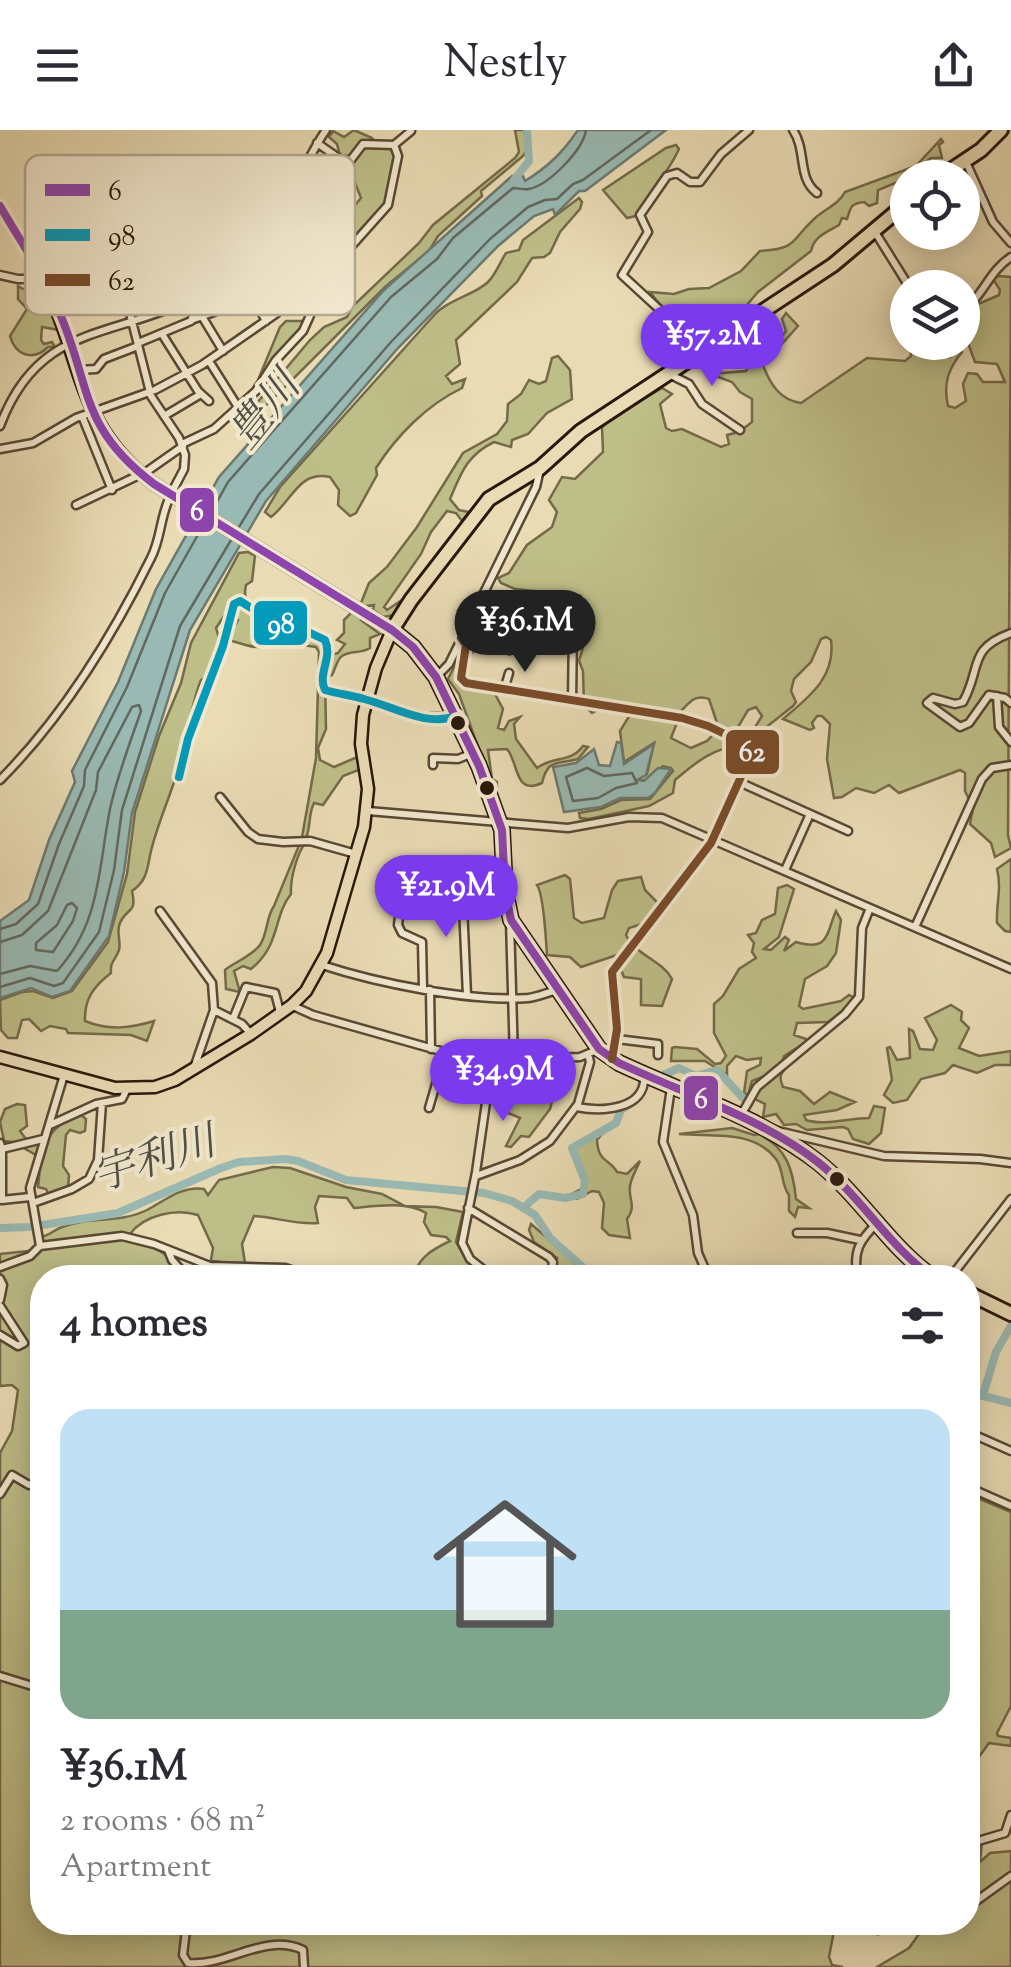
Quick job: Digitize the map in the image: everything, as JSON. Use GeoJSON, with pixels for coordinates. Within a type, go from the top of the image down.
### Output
{"type":"FeatureCollection","features":[{"type":"Feature","properties":{"kind":"highway"},"geometry":{"type":"LineString","coordinates":[[966,160],[1001,130]]}},
{"type":"Feature","properties":{"kind":"highway"},"geometry":{"type":"LineString","coordinates":[[890,217],[833,265],[581,431],[536,474],[489,499],[392,630],[413,648],[436,677],[457,716],[500,820],[506,902],[512,920],[594,1052],[772,1134],[817,1162],[860,1200],[916,1265]]}},
{"type":"Feature","properties":{"kind":"highway"},"geometry":{"type":"LineString","coordinates":[[980,1300],[1011,1314]]}},
{"type":"Feature","properties":{"kind":"main road"},"geometry":{"type":"LineString","coordinates":[[0,1057],[127,1089],[155,1087],[195,1069],[292,1005],[322,964],[368,811],[361,728],[366,699],[392,630],[186,504],[122,458],[87,414],[60,315]]}},
{"type":"Feature","properties":{"kind":"street"},"geometry":{"type":"LineString","coordinates":[[690,360],[667,330],[660,310],[622,275],[648,232],[640,214],[668,176],[677,174],[690,182],[700,182],[721,154],[749,130]]}},
{"type":"Feature","properties":{"kind":"street"},"geometry":{"type":"LineString","coordinates":[[793,130],[802,146],[804,179],[817,193]]}},
{"type":"Feature","properties":{"kind":"street"},"geometry":{"type":"LineString","coordinates":[[355,155],[363,144],[394,146],[412,132]]}},
{"type":"Feature","properties":{"kind":"street"},"geometry":{"type":"LineString","coordinates":[[320,136],[337,155]]}},
{"type":"Feature","properties":{"kind":"street"},"geometry":{"type":"LineString","coordinates":[[355,244],[386,210],[398,156],[394,146]]}},
{"type":"Feature","properties":{"kind":"street"},"geometry":{"type":"LineString","coordinates":[[980,193],[994,222],[1011,243]]}},
{"type":"Feature","properties":{"kind":"street"},"geometry":{"type":"LineString","coordinates":[[0,206],[25,249]]}},
{"type":"Feature","properties":{"kind":"street"},"geometry":{"type":"LineString","coordinates":[[874,230],[899,270]]}},
{"type":"Feature","properties":{"kind":"street"},"geometry":{"type":"LineString","coordinates":[[980,293],[994,270],[1011,257]]}},
{"type":"Feature","properties":{"kind":"street"},"geometry":{"type":"LineString","coordinates":[[0,274],[25,279]]}},
{"type":"Feature","properties":{"kind":"street"},"geometry":{"type":"LineString","coordinates":[[130,315],[150,393],[182,445],[186,462],[173,490]]}},
{"type":"Feature","properties":{"kind":"street"},"geometry":{"type":"LineString","coordinates":[[0,426],[12,395],[24,378],[70,342],[154,315]]}},
{"type":"Feature","properties":{"kind":"street"},"geometry":{"type":"LineString","coordinates":[[193,319],[195,315]]}},
{"type":"Feature","properties":{"kind":"street"},"geometry":{"type":"LineString","coordinates":[[78,370],[96,369],[104,359],[209,315]]}},
{"type":"Feature","properties":{"kind":"street"},"geometry":{"type":"LineString","coordinates":[[263,315],[266,321]]}},
{"type":"Feature","properties":{"kind":"street"},"geometry":{"type":"LineString","coordinates":[[0,448],[32,443],[87,414],[150,393],[189,373],[272,315]]}},
{"type":"Feature","properties":{"kind":"street"},"geometry":{"type":"LineString","coordinates":[[146,472],[182,445],[214,429],[256,390],[276,360],[303,332],[311,315]]}},
{"type":"Feature","properties":{"kind":"street"},"geometry":{"type":"LineString","coordinates":[[204,318],[223,351]]}},
{"type":"Feature","properties":{"kind":"street"},"geometry":{"type":"LineString","coordinates":[[162,334],[209,401]]}},
{"type":"Feature","properties":{"kind":"street"},"geometry":{"type":"LineString","coordinates":[[209,360],[238,407]]}},
{"type":"Feature","properties":{"kind":"street"},"geometry":{"type":"LineString","coordinates":[[669,374],[690,384],[702,404],[740,430]]}},
{"type":"Feature","properties":{"kind":"street"},"geometry":{"type":"LineString","coordinates":[[164,416],[201,394]]}},
{"type":"Feature","properties":{"kind":"street"},"geometry":{"type":"LineString","coordinates":[[87,414],[112,490]]}},
{"type":"Feature","properties":{"kind":"street"},"geometry":{"type":"LineString","coordinates":[[436,677],[449,664],[462,638],[536,474]]}},
{"type":"Feature","properties":{"kind":"street"},"geometry":{"type":"LineString","coordinates":[[76,505],[135,477]]}},
{"type":"Feature","properties":{"kind":"street"},"geometry":{"type":"LineString","coordinates":[[0,780],[45,730],[93,659],[153,556],[168,499]]}},
{"type":"Feature","properties":{"kind":"street"},"geometry":{"type":"LineString","coordinates":[[484,591],[488,594],[486,606],[573,627],[572,701]]}},
{"type":"Feature","properties":{"kind":"street"},"geometry":{"type":"LineString","coordinates":[[179,777],[234,604],[240,601],[272,621],[325,640],[328,649],[320,681],[325,690],[366,699],[414,717],[457,716]]}},
{"type":"Feature","properties":{"kind":"street"},"geometry":{"type":"LineString","coordinates":[[1011,633],[984,647],[964,702],[933,698],[927,703],[960,727],[969,723],[986,697],[997,696],[1011,703]]}},
{"type":"Feature","properties":{"kind":"street"},"geometry":{"type":"LineString","coordinates":[[462,638],[466,645],[462,681],[696,722],[754,748],[713,839],[612,972],[617,1039],[612,1059]]}},
{"type":"Feature","properties":{"kind":"street"},"geometry":{"type":"LineString","coordinates":[[504,690],[509,673]]}},
{"type":"Feature","properties":{"kind":"street"},"geometry":{"type":"LineString","coordinates":[[997,696],[999,726],[1011,742]]}},
{"type":"Feature","properties":{"kind":"street"},"geometry":{"type":"LineString","coordinates":[[433,765],[433,758],[458,758],[474,753]]}},
{"type":"Feature","properties":{"kind":"street"},"geometry":{"type":"LineString","coordinates":[[914,927],[982,779],[992,768],[1011,765]]}},
{"type":"Feature","properties":{"kind":"street"},"geometry":{"type":"LineString","coordinates":[[739,782],[848,831]]}},
{"type":"Feature","properties":{"kind":"street"},"geometry":{"type":"LineString","coordinates":[[220,797],[258,839],[310,840],[356,854]]}},
{"type":"Feature","properties":{"kind":"street"},"geometry":{"type":"LineString","coordinates":[[368,811],[568,828],[650,816],[675,822],[1011,969]]}},
{"type":"Feature","properties":{"kind":"street"},"geometry":{"type":"LineString","coordinates":[[786,870],[810,814]]}},
{"type":"Feature","properties":{"kind":"street"},"geometry":{"type":"LineString","coordinates":[[406,867],[398,925],[402,933],[422,942],[432,1049]]}},
{"type":"Feature","properties":{"kind":"street"},"geometry":{"type":"LineString","coordinates":[[462,884],[466,995]]}},
{"type":"Feature","properties":{"kind":"street"},"geometry":{"type":"LineString","coordinates":[[739,1118],[757,1087],[845,1014],[859,997],[862,928],[870,908]]}},
{"type":"Feature","properties":{"kind":"street"},"geometry":{"type":"LineString","coordinates":[[160,911],[209,976],[214,991],[214,1010],[195,1069]]}},
{"type":"Feature","properties":{"kind":"street"},"geometry":{"type":"LineString","coordinates":[[512,920],[509,926],[514,1060]]}},
{"type":"Feature","properties":{"kind":"street"},"geometry":{"type":"LineString","coordinates":[[322,964],[353,974],[466,995],[533,998],[558,989]]}},
{"type":"Feature","properties":{"kind":"street"},"geometry":{"type":"LineString","coordinates":[[233,1019],[246,987],[250,986],[275,993],[281,1013]]}},
{"type":"Feature","properties":{"kind":"street"},"geometry":{"type":"LineString","coordinates":[[292,1005],[313,1015],[445,1053],[492,1061],[594,1052],[576,1106],[546,1144],[513,1164],[492,1168],[475,1179]]}},
{"type":"Feature","properties":{"kind":"street"},"geometry":{"type":"LineString","coordinates":[[214,1010],[251,1034]]}},
{"type":"Feature","properties":{"kind":"street"},"geometry":{"type":"LineString","coordinates":[[617,1039],[658,1044],[658,1054]]}},
{"type":"Feature","properties":{"kind":"street"},"geometry":{"type":"LineString","coordinates":[[429,1108],[445,1053]]}},
{"type":"Feature","properties":{"kind":"street"},"geometry":{"type":"LineString","coordinates":[[479,1265],[463,1251],[462,1232],[475,1179],[492,1061]]}},
{"type":"Feature","properties":{"kind":"street"},"geometry":{"type":"LineString","coordinates":[[40,1246],[31,1200],[43,1139],[64,1074]]}},
{"type":"Feature","properties":{"kind":"street"},"geometry":{"type":"LineString","coordinates":[[576,1106],[604,1111],[620,1108],[643,1086],[644,1075]]}},
{"type":"Feature","properties":{"kind":"street"},"geometry":{"type":"LineString","coordinates":[[672,1087],[663,1142],[692,1215],[703,1265]]}},
{"type":"Feature","properties":{"kind":"street"},"geometry":{"type":"LineString","coordinates":[[50,1125],[102,1103],[122,1099],[127,1089]]}},
{"type":"Feature","properties":{"kind":"street"},"geometry":{"type":"LineString","coordinates":[[43,1139],[1,1146],[2,1200],[31,1200],[72,1190],[89,1179],[98,1160],[102,1103]]}},
{"type":"Feature","properties":{"kind":"street"},"geometry":{"type":"LineString","coordinates":[[772,1134],[788,1132],[895,1158],[1011,1163]]}},
{"type":"Feature","properties":{"kind":"street"},"geometry":{"type":"LineString","coordinates":[[960,1265],[1011,1200]]}},
{"type":"Feature","properties":{"kind":"street"},"geometry":{"type":"LineString","coordinates":[[469,1207],[549,1257],[553,1265]]}},
{"type":"Feature","properties":{"kind":"street"},"geometry":{"type":"LineString","coordinates":[[856,1265],[860,1240],[878,1222]]}},
{"type":"Feature","properties":{"kind":"street"},"geometry":{"type":"LineString","coordinates":[[797,1233],[860,1240]]}},
{"type":"Feature","properties":{"kind":"street"},"geometry":{"type":"LineString","coordinates":[[0,1266],[30,1256],[40,1246],[122,1236],[208,1265]]}},
{"type":"Feature","properties":{"kind":"street"},"geometry":{"type":"LineString","coordinates":[[168,1249],[176,1265]]}},
{"type":"Feature","properties":{"kind":"street"},"geometry":{"type":"LineString","coordinates":[[0,1279],[0,1303],[23,1345],[0,1335]]}},
{"type":"Feature","properties":{"kind":"street"},"geometry":{"type":"LineString","coordinates":[[980,1437],[1011,1451]]}},
{"type":"Feature","properties":{"kind":"street"},"geometry":{"type":"LineString","coordinates":[[0,1494],[12,1475],[30,1485]]}},
{"type":"Feature","properties":{"kind":"street"},"geometry":{"type":"LineString","coordinates":[[980,1492],[1011,1506]]}},
{"type":"Feature","properties":{"kind":"street"},"geometry":{"type":"LineString","coordinates":[[0,1676],[30,1685]]}},
{"type":"Feature","properties":{"kind":"street"},"geometry":{"type":"LineString","coordinates":[[980,1841],[1006,1833],[1011,1815]]}},
{"type":"Feature","properties":{"kind":"street"},"geometry":{"type":"LineString","coordinates":[[980,1898],[1011,1876]]}},
{"type":"Feature","properties":{"kind":"street"},"geometry":{"type":"LineString","coordinates":[[185,1935],[182,1955],[188,1963],[209,1966],[259,1950],[294,1946],[303,1950],[304,1967]]}},
{"type":"Feature","properties":{"kind":"green space"},"geometry":{"type":"Polygon","coordinates":[[[354,130],[372,138],[377,146],[392,148],[396,156],[384,207],[355,238],[355,205],[361,198],[355,183],[355,155],[340,155],[337,144],[329,137],[333,131],[344,137],[354,130]]]}},
{"type":"Feature","properties":{"kind":"green space"},"geometry":{"type":"Polygon","coordinates":[[[515,130],[524,130],[527,150],[523,156],[481,191],[482,196],[438,236],[429,251],[385,287],[268,404],[251,410],[310,340],[324,327],[355,315],[355,304],[433,225],[519,152],[515,130]]]}},
{"type":"Feature","properties":{"kind":"green space"},"geometry":{"type":"Polygon","coordinates":[[[941,139],[942,158],[922,160],[941,139]]]}},
{"type":"Feature","properties":{"kind":"green space"},"geometry":{"type":"Polygon","coordinates":[[[676,145],[679,149],[664,175],[636,216],[627,218],[603,190],[676,145]]]}},
{"type":"Feature","properties":{"kind":"green space"},"geometry":{"type":"Polygon","coordinates":[[[890,176],[890,185],[878,190],[877,203],[853,205],[847,219],[842,218],[839,225],[818,238],[811,251],[746,306],[700,309],[687,320],[684,329],[675,330],[674,337],[662,307],[650,292],[674,294],[709,288],[741,271],[760,251],[793,242],[845,192],[890,176]]]}},
{"type":"Feature","properties":{"kind":"green space"},"geometry":{"type":"Polygon","coordinates":[[[579,198],[580,209],[560,232],[550,253],[532,258],[517,282],[456,340],[460,364],[446,376],[452,384],[465,379],[462,388],[425,412],[393,444],[376,468],[377,475],[356,513],[350,516],[338,505],[339,490],[330,477],[319,476],[303,482],[271,517],[265,512],[280,487],[436,313],[488,282],[506,253],[519,250],[523,240],[579,198]]]}},
{"type":"Feature","properties":{"kind":"green space"},"geometry":{"type":"Polygon","coordinates":[[[1011,277],[1011,848],[995,857],[991,843],[970,824],[973,808],[965,791],[965,773],[960,770],[899,793],[889,785],[874,793],[856,788],[834,798],[827,759],[830,724],[817,716],[810,730],[783,719],[825,675],[831,653],[831,640],[826,637],[821,639],[811,662],[794,679],[791,691],[796,702],[755,736],[752,732],[762,716],[756,707],[748,710],[735,732],[735,741],[742,744],[697,763],[675,780],[673,793],[649,806],[580,818],[579,813],[621,800],[650,799],[673,771],[663,766],[644,781],[639,779],[647,774],[654,743],[624,762],[620,731],[631,713],[678,720],[671,738],[691,748],[707,741],[719,729],[709,699],[704,698],[693,700],[680,712],[607,705],[592,713],[584,705],[579,661],[588,630],[574,617],[556,614],[575,610],[581,596],[515,589],[501,583],[498,578],[509,573],[527,545],[552,527],[557,512],[549,500],[562,477],[575,479],[603,452],[602,427],[609,420],[662,388],[672,394],[660,404],[666,428],[682,429],[721,447],[729,444],[727,435],[752,422],[752,399],[732,382],[710,374],[746,371],[774,350],[768,334],[755,326],[763,322],[782,336],[786,331],[782,319],[786,313],[798,326],[763,365],[773,385],[787,398],[801,403],[867,358],[957,360],[947,384],[948,406],[955,408],[966,401],[963,384],[968,373],[977,374],[983,382],[1005,382],[997,364],[974,360],[980,360],[980,303],[999,295],[993,279],[1011,277]]]}},
{"type":"Feature","properties":{"kind":"green space"},"geometry":{"type":"Polygon","coordinates":[[[18,286],[25,289],[25,307],[18,299],[18,286]]]}},
{"type":"Feature","properties":{"kind":"green space"},"geometry":{"type":"Polygon","coordinates":[[[25,312],[52,315],[59,330],[42,327],[41,340],[44,344],[52,342],[55,347],[31,355],[20,352],[10,336],[25,312]]]}},
{"type":"Feature","properties":{"kind":"green space"},"geometry":{"type":"Polygon","coordinates":[[[309,315],[304,327],[258,380],[280,327],[286,321],[304,321],[309,315]]]}},
{"type":"Feature","properties":{"kind":"green space"},"geometry":{"type":"Polygon","coordinates":[[[558,356],[570,370],[572,399],[547,413],[528,434],[512,440],[511,447],[494,442],[471,459],[450,499],[459,510],[469,512],[462,521],[456,513],[447,511],[384,607],[387,610],[399,602],[395,615],[383,617],[373,610],[374,605],[367,606],[361,620],[380,634],[370,638],[370,648],[342,656],[332,675],[325,678],[326,729],[318,748],[320,760],[334,767],[355,758],[361,769],[343,776],[323,805],[314,803],[306,838],[302,837],[316,758],[319,652],[316,647],[255,647],[227,640],[238,620],[234,616],[224,616],[216,628],[221,644],[207,678],[198,687],[183,754],[146,873],[132,891],[132,908],[119,926],[119,950],[111,973],[95,988],[86,1006],[85,1021],[103,1026],[128,1027],[154,1021],[147,1041],[131,1035],[68,1033],[66,1029],[50,1026],[41,1031],[29,1019],[22,1020],[17,1038],[8,1038],[1,1030],[0,1000],[22,992],[33,991],[53,998],[72,991],[108,942],[127,874],[135,812],[159,736],[181,683],[191,643],[239,553],[255,556],[252,581],[246,585],[251,609],[273,622],[313,635],[331,655],[338,653],[345,644],[337,640],[344,633],[344,620],[361,603],[369,583],[387,567],[417,527],[463,453],[497,434],[507,421],[508,404],[521,394],[529,380],[539,384],[546,381],[552,358],[558,356]]]}},
{"type":"Feature","properties":{"kind":"green space"},"geometry":{"type":"Polygon","coordinates":[[[481,609],[519,616],[520,623],[510,655],[504,653],[504,647],[483,641],[464,664],[459,682],[495,694],[503,709],[498,728],[504,730],[509,721],[520,717],[514,724],[516,739],[537,768],[588,747],[578,759],[550,766],[542,783],[533,786],[522,782],[507,749],[488,750],[492,779],[497,782],[497,786],[492,785],[459,694],[448,679],[467,648],[481,609]]]}},
{"type":"Feature","properties":{"kind":"green space"},"geometry":{"type":"Polygon","coordinates":[[[306,842],[272,941],[251,969],[243,966],[234,971],[240,992],[226,989],[225,970],[260,945],[300,843],[306,842]]]}},
{"type":"Feature","properties":{"kind":"green space"},"geometry":{"type":"Polygon","coordinates":[[[1011,859],[1011,932],[997,923],[997,869],[1011,859]]]}},
{"type":"Feature","properties":{"kind":"green space"},"geometry":{"type":"Polygon","coordinates":[[[565,875],[570,879],[574,918],[582,923],[604,918],[618,881],[641,877],[645,890],[659,904],[645,923],[629,928],[626,935],[672,979],[662,1006],[641,1005],[641,979],[624,977],[623,960],[617,955],[581,967],[570,957],[547,955],[537,885],[565,875]]]}},
{"type":"Feature","properties":{"kind":"green space"},"geometry":{"type":"Polygon","coordinates":[[[787,885],[794,889],[779,937],[764,949],[771,950],[785,937],[789,940],[784,951],[796,942],[821,942],[836,911],[841,920],[836,953],[827,966],[805,979],[799,1006],[803,1009],[841,1001],[849,995],[853,1003],[828,1022],[797,1023],[794,1035],[806,1042],[784,1056],[784,1065],[793,1061],[782,1073],[781,1083],[800,1091],[814,1104],[830,1092],[855,1102],[837,1110],[804,1115],[813,1122],[869,1118],[874,1106],[885,1108],[881,1133],[869,1144],[853,1139],[843,1127],[807,1130],[796,1124],[784,1125],[776,1114],[763,1117],[765,1104],[753,1098],[768,1079],[765,1076],[752,1081],[748,1095],[744,1093],[747,1071],[760,1065],[761,1058],[747,1060],[736,1056],[727,1066],[727,1075],[705,1061],[671,1061],[675,1047],[697,1049],[715,1064],[726,1056],[714,1033],[714,1004],[739,969],[756,958],[752,952],[754,943],[748,935],[756,933],[762,920],[775,914],[778,888],[787,885]]]}},
{"type":"Feature","properties":{"kind":"green space"},"geometry":{"type":"Polygon","coordinates":[[[951,1005],[962,1012],[961,1020],[969,1028],[959,1048],[979,1056],[1011,1051],[1011,1065],[995,1065],[977,1073],[953,1065],[945,1073],[921,1079],[907,1100],[893,1103],[884,1095],[892,1080],[887,1048],[897,1060],[910,1058],[909,1029],[920,1049],[933,1050],[937,1040],[925,1018],[951,1005]]]}},
{"type":"Feature","properties":{"kind":"green space"},"geometry":{"type":"Polygon","coordinates":[[[500,1063],[516,1065],[521,1081],[537,1076],[538,1065],[547,1063],[561,1068],[550,1109],[529,1137],[521,1136],[511,1147],[506,1146],[520,1118],[508,1113],[506,1099],[512,1097],[523,1102],[525,1095],[497,1069],[500,1063]]]}},
{"type":"Feature","properties":{"kind":"green space"},"geometry":{"type":"Polygon","coordinates":[[[25,1105],[27,1126],[20,1131],[29,1143],[45,1143],[65,1122],[81,1115],[86,1119],[85,1131],[70,1130],[66,1135],[63,1166],[69,1175],[68,1188],[49,1195],[46,1189],[38,1187],[41,1158],[4,1141],[0,1122],[5,1109],[25,1105]]]}},
{"type":"Feature","properties":{"kind":"green space"},"geometry":{"type":"Polygon","coordinates":[[[732,1128],[759,1134],[776,1146],[790,1169],[796,1199],[809,1208],[798,1207],[795,1217],[789,1211],[789,1195],[779,1163],[767,1149],[731,1136],[679,1134],[732,1128]]]}},
{"type":"Feature","properties":{"kind":"green space"},"geometry":{"type":"Polygon","coordinates":[[[599,1134],[600,1153],[617,1172],[627,1174],[640,1161],[630,1186],[630,1238],[609,1235],[602,1228],[604,1203],[599,1192],[592,1191],[577,1199],[568,1196],[585,1187],[574,1149],[599,1134]]]}},
{"type":"Feature","properties":{"kind":"green space"},"geometry":{"type":"Polygon","coordinates":[[[273,1167],[290,1168],[346,1187],[382,1194],[405,1206],[463,1212],[456,1242],[473,1265],[418,1265],[450,1241],[431,1235],[424,1222],[426,1213],[418,1209],[354,1208],[347,1198],[319,1196],[315,1207],[318,1223],[254,1216],[242,1244],[245,1263],[211,1260],[213,1248],[198,1215],[171,1213],[143,1222],[130,1234],[132,1240],[155,1249],[174,1265],[30,1265],[30,1935],[833,1935],[829,1957],[832,1965],[843,1967],[0,1967],[0,1453],[12,1431],[18,1390],[12,1385],[0,1386],[0,1254],[47,1249],[41,1237],[62,1227],[136,1214],[189,1189],[204,1189],[208,1195],[219,1180],[273,1167]]]}},
{"type":"Feature","properties":{"kind":"green space"},"geometry":{"type":"Polygon","coordinates":[[[531,1224],[576,1265],[556,1265],[557,1258],[534,1242],[531,1224]]]}},
{"type":"Feature","properties":{"kind":"green space"},"geometry":{"type":"Polygon","coordinates":[[[980,1499],[1011,1512],[1011,1706],[997,1733],[1011,1738],[1011,1746],[989,1743],[980,1755],[980,1499]]]}},
{"type":"Feature","properties":{"kind":"green space"},"geometry":{"type":"Polygon","coordinates":[[[1011,1851],[1011,1967],[877,1967],[909,1948],[918,1935],[980,1935],[980,1862],[990,1853],[1011,1851]]]}},
{"type":"Feature","properties":{"kind":"water"},"geometry":{"type":"Polygon","coordinates":[[[578,130],[666,130],[585,191],[579,191],[555,215],[553,209],[534,216],[498,246],[398,348],[266,501],[190,630],[132,813],[109,936],[70,991],[52,997],[31,988],[0,998],[0,921],[29,900],[49,840],[75,782],[72,771],[118,682],[156,589],[219,477],[384,290],[512,176],[523,176],[525,181],[548,165],[578,130]]]}},
{"type":"Feature","properties":{"kind":"water"},"geometry":{"type":"Polygon","coordinates":[[[617,742],[621,743],[624,764],[654,744],[646,775],[637,780],[644,781],[658,768],[671,769],[655,793],[648,798],[620,798],[601,807],[564,812],[553,767],[576,763],[594,749],[599,765],[610,766],[617,742]]]}},
{"type":"Feature","properties":{"kind":"waterway"},"geometry":{"type":"LineString","coordinates":[[514,180],[529,161],[527,130]]}},
{"type":"Feature","properties":{"kind":"waterway"},"geometry":{"type":"LineString","coordinates":[[659,1077],[679,1068],[696,1076],[717,1070],[743,1098]]}},
{"type":"Feature","properties":{"kind":"waterway"},"geometry":{"type":"LineString","coordinates":[[523,1208],[539,1194],[565,1198],[583,1194],[585,1181],[572,1148],[616,1123],[621,1110],[632,1103]]}},
{"type":"Feature","properties":{"kind":"waterway","name":"宇利川"},"geometry":{"type":"LineString","coordinates":[[0,1228],[118,1213],[239,1162],[286,1159],[346,1180],[484,1193],[512,1201],[535,1215],[550,1238],[580,1265]]}},
{"type":"Feature","properties":{"kind":"waterway"},"geometry":{"type":"LineString","coordinates":[[983,1395],[996,1352],[1011,1326]]}},
{"type":"Feature","properties":{"kind":"waterway","name":"宇利川"},"geometry":{"type":"LineString","coordinates":[[980,1395],[1011,1403]]}},
{"type":"Feature","properties":{"kind":"transit line","name":"6"},"geometry":{"type":"LineString","coordinates":[[0,206],[25,248]]}},
{"type":"Feature","properties":{"kind":"transit line","name":"6"},"geometry":{"type":"LineString","coordinates":[[60,315],[99,423],[129,463],[154,484],[392,630],[413,647],[436,677],[479,766],[502,830],[505,891],[511,920],[599,1049],[619,1063],[748,1120],[797,1147],[835,1177],[917,1265]]}},
{"type":"Feature","properties":{"kind":"transit line","name":"98"},"geometry":{"type":"LineString","coordinates":[[179,777],[234,604],[240,601],[272,621],[325,640],[325,690],[422,718],[457,716]]}},
{"type":"Feature","properties":{"kind":"transit line","name":"62"},"geometry":{"type":"LineString","coordinates":[[461,638],[466,645],[461,678],[466,683],[682,718],[754,748],[711,843],[612,972],[617,1029],[612,1059]]}},
{"type":"Feature","properties":{"kind":"water label","name":"豊川"},"geometry":{"type":"Point","coordinates":[267,412]}}]}
